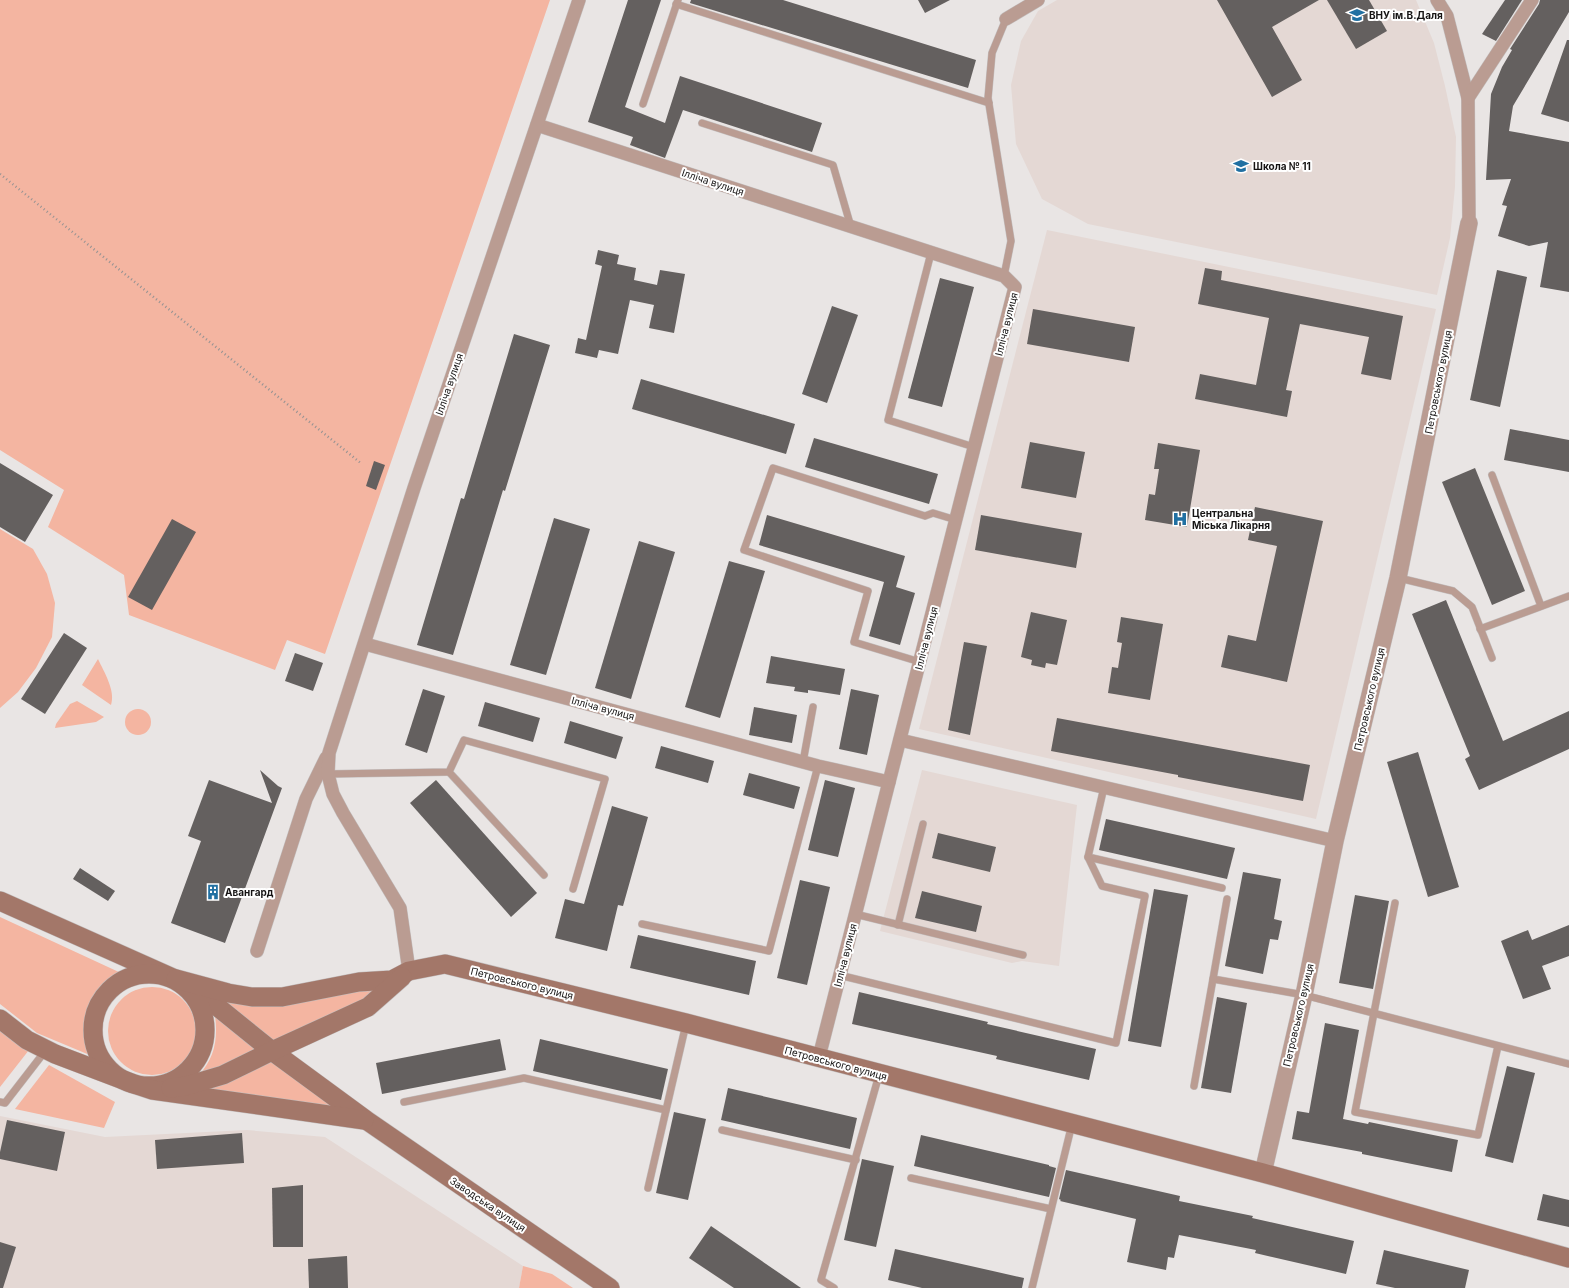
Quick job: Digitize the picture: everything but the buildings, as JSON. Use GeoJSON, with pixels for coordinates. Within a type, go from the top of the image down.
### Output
{"type":"FeatureCollection","features":[{"type":"Feature","properties":{"kind":"main road"},"geometry":{"type":"LineString","coordinates":[[0,901],[176,979],[191,991],[201,1007],[206,1024],[205,1042],[198,1059],[186,1073],[171,1082],[153,1086],[134,1084]]}},
{"type":"Feature","properties":{"kind":"main road","name":"Петровського вулиця"},"geometry":{"type":"LineString","coordinates":[[409,971],[445,964],[686,1023],[1263,1173],[1569,1258]]}},
{"type":"Feature","properties":{"kind":"main road"},"geometry":{"type":"LineString","coordinates":[[409,971],[368,1007],[223,1075],[186,1086],[152,1088],[134,1084],[120,1078],[108,1069],[99,1056],[94,1041],[93,1025],[97,1009],[105,995],[116,984],[130,976],[146,973],[161,974],[228,994],[266,998],[282,997],[359,982],[392,980],[409,971]]}},
{"type":"Feature","properties":{"kind":"main road","name":"Заводська вулиця"},"geometry":{"type":"LineString","coordinates":[[176,979],[193,987],[272,1051],[366,1120],[610,1288]]}},
{"type":"Feature","properties":{"kind":"main road"},"geometry":{"type":"LineString","coordinates":[[0,1019],[27,1040],[46,1050],[152,1090],[366,1120]]}},
{"type":"Feature","properties":{"kind":"street","name":"Ілліча вулиця"},"geometry":{"type":"LineString","coordinates":[[409,971],[400,908],[332,794],[328,774],[329,753],[414,488],[579,0]]}},
{"type":"Feature","properties":{"kind":"street"},"geometry":{"type":"LineString","coordinates":[[1006,19],[1038,0]]}},
{"type":"Feature","properties":{"kind":"street"},"geometry":{"type":"LineString","coordinates":[[1437,0],[1447,16],[1468,98],[1469,223]]}},
{"type":"Feature","properties":{"kind":"street"},"geometry":{"type":"LineString","coordinates":[[1468,98],[1532,0]]}},
{"type":"Feature","properties":{"kind":"street","name":"Ілліча вулиця"},"geometry":{"type":"LineString","coordinates":[[537,124],[1004,276],[1015,287],[819,1057]]}},
{"type":"Feature","properties":{"kind":"street","name":"Петровського вулиця"},"geometry":{"type":"LineString","coordinates":[[1263,1173],[1304,995],[1335,840],[1398,578],[1469,223]]}},
{"type":"Feature","properties":{"kind":"street","name":"Ілліча вулиця"},"geometry":{"type":"LineString","coordinates":[[365,644],[818,766],[889,782]]}},
{"type":"Feature","properties":{"kind":"street"},"geometry":{"type":"LineString","coordinates":[[900,740],[1335,840]]}},
{"type":"Feature","properties":{"kind":"street"},"geometry":{"type":"LineString","coordinates":[[257,951],[306,799],[329,753]]}},
{"type":"Feature","properties":{"kind":"lane"},"geometry":{"type":"LineString","coordinates":[[643,104],[677,2],[989,104]]}},
{"type":"Feature","properties":{"kind":"lane"},"geometry":{"type":"LineString","coordinates":[[1004,276],[1011,241],[989,104],[992,53],[1006,19]]}},
{"type":"Feature","properties":{"kind":"lane"},"geometry":{"type":"LineString","coordinates":[[702,123],[833,165],[851,227]]}},
{"type":"Feature","properties":{"kind":"lane"},"geometry":{"type":"LineString","coordinates":[[931,253],[888,420],[974,447]]}},
{"type":"Feature","properties":{"kind":"lane"},"geometry":{"type":"LineString","coordinates":[[920,662],[854,642],[868,591],[744,550],[773,468],[924,516],[933,513],[956,520]]}},
{"type":"Feature","properties":{"kind":"lane"},"geometry":{"type":"LineString","coordinates":[[1492,475],[1541,606]]}},
{"type":"Feature","properties":{"kind":"lane"},"geometry":{"type":"LineString","coordinates":[[1398,578],[1454,591],[1472,607],[1492,658]]}},
{"type":"Feature","properties":{"kind":"lane"},"geometry":{"type":"LineString","coordinates":[[1480,630],[1569,596]]}},
{"type":"Feature","properties":{"kind":"lane"},"geometry":{"type":"LineString","coordinates":[[803,762],[813,707]]}},
{"type":"Feature","properties":{"kind":"lane"},"geometry":{"type":"LineString","coordinates":[[449,772],[464,740],[605,779],[573,889]]}},
{"type":"Feature","properties":{"kind":"lane"},"geometry":{"type":"LineString","coordinates":[[642,924],[769,951],[818,766]]}},
{"type":"Feature","properties":{"kind":"lane"},"geometry":{"type":"LineString","coordinates":[[328,774],[449,772],[544,875]]}},
{"type":"Feature","properties":{"kind":"lane"},"geometry":{"type":"LineString","coordinates":[[840,975],[1116,1043],[1145,896],[1102,886],[1088,857],[1104,787]]}},
{"type":"Feature","properties":{"kind":"lane"},"geometry":{"type":"LineString","coordinates":[[898,925],[923,824]]}},
{"type":"Feature","properties":{"kind":"lane"},"geometry":{"type":"LineString","coordinates":[[1088,857],[1222,888]]}},
{"type":"Feature","properties":{"kind":"lane"},"geometry":{"type":"LineString","coordinates":[[1194,1086],[1227,899]]}},
{"type":"Feature","properties":{"kind":"lane"},"geometry":{"type":"LineString","coordinates":[[1395,903],[1355,1112],[1478,1135],[1498,1046]]}},
{"type":"Feature","properties":{"kind":"lane"},"geometry":{"type":"LineString","coordinates":[[855,914],[1023,955]]}},
{"type":"Feature","properties":{"kind":"lane"},"geometry":{"type":"LineString","coordinates":[[1213,979],[1304,995],[1569,1064]]}},
{"type":"Feature","properties":{"kind":"lane"},"geometry":{"type":"LineString","coordinates":[[648,1188],[686,1023]]}},
{"type":"Feature","properties":{"kind":"lane"},"geometry":{"type":"LineString","coordinates":[[0,1102],[5,1102],[46,1050]]}},
{"type":"Feature","properties":{"kind":"lane"},"geometry":{"type":"LineString","coordinates":[[834,1288],[821,1280],[879,1074]]}},
{"type":"Feature","properties":{"kind":"lane"},"geometry":{"type":"LineString","coordinates":[[404,1102],[524,1078],[666,1110]]}},
{"type":"Feature","properties":{"kind":"lane"},"geometry":{"type":"LineString","coordinates":[[1032,1288],[1072,1124]]}},
{"type":"Feature","properties":{"kind":"lane"},"geometry":{"type":"LineString","coordinates":[[722,1130],[856,1160]]}},
{"type":"Feature","properties":{"kind":"lane"},"geometry":{"type":"LineString","coordinates":[[911,1178],[1051,1208]]}},
{"type":"Feature","properties":{"kind":"path"},"geometry":{"type":"LineString","coordinates":[[0,174],[362,464]]}},
{"type":"Feature","properties":{"kind":"shaded area"},"geometry":{"type":"Polygon","coordinates":[[[0,0],[550,0],[325,654],[287,640],[275,670],[129,615],[124,575],[48,527],[64,490],[0,450],[0,0]]]}},
{"type":"Feature","properties":{"kind":"shaded area","name":"Школа № 11"},"geometry":{"type":"Polygon","coordinates":[[[1057,0],[1416,0],[1434,43],[1456,137],[1455,187],[1450,238],[1437,295],[1088,224],[1042,199],[1016,144],[1011,85],[1021,41],[1038,11],[1057,0]]]}},
{"type":"Feature","properties":{"kind":"shaded area","name":"Центральна Міська Лікарня"},"geometry":{"type":"Polygon","coordinates":[[[1047,230],[1436,309],[1316,819],[919,729],[1047,230]]]}},
{"type":"Feature","properties":{"kind":"shaded area"},"geometry":{"type":"Polygon","coordinates":[[[0,529],[33,549],[47,574],[55,603],[52,637],[36,668],[18,692],[0,708],[0,529]]]}},
{"type":"Feature","properties":{"kind":"shaded area"},"geometry":{"type":"Polygon","coordinates":[[[98,659],[111,688],[111,705],[82,685],[98,659]]]}},
{"type":"Feature","properties":{"kind":"shaded area"},"geometry":{"type":"Polygon","coordinates":[[[77,701],[104,717],[96,722],[55,728],[56,724],[70,704],[77,701]]]}},
{"type":"Feature","properties":{"kind":"shaded area"},"geometry":{"type":"Polygon","coordinates":[[[138,709],[147,713],[151,722],[147,731],[138,735],[129,731],[125,722],[129,713],[138,709]]]}},
{"type":"Feature","properties":{"kind":"shaded area"},"geometry":{"type":"Polygon","coordinates":[[[922,770],[1077,805],[1059,966],[1022,961],[1012,963],[880,931],[922,770]]]}},
{"type":"Feature","properties":{"kind":"shaded area"},"geometry":{"type":"Polygon","coordinates":[[[0,917],[121,973],[102,988],[91,1006],[86,1031],[92,1056],[37,1033],[0,1004],[0,917]]]}},
{"type":"Feature","properties":{"kind":"shaded area"},"geometry":{"type":"Polygon","coordinates":[[[152,987],[169,990],[177,994],[189,1006],[193,1014],[196,1031],[193,1048],[189,1056],[177,1068],[169,1072],[152,1075],[135,1072],[127,1068],[115,1056],[111,1048],[108,1031],[111,1014],[115,1006],[127,994],[135,990],[152,987]]]}},
{"type":"Feature","properties":{"kind":"shaded area"},"geometry":{"type":"Polygon","coordinates":[[[396,987],[272,1041],[214,997],[341,993],[396,987]]]}},
{"type":"Feature","properties":{"kind":"shaded area"},"geometry":{"type":"Polygon","coordinates":[[[215,1015],[259,1050],[198,1076],[212,1055],[214,1048],[216,1032],[215,1015]]]}},
{"type":"Feature","properties":{"kind":"shaded area"},"geometry":{"type":"Polygon","coordinates":[[[0,1029],[29,1050],[0,1087],[0,1029]]]}},
{"type":"Feature","properties":{"kind":"shaded area"},"geometry":{"type":"Polygon","coordinates":[[[271,1058],[338,1109],[203,1089],[271,1058]]]}},
{"type":"Feature","properties":{"kind":"shaded area"},"geometry":{"type":"Polygon","coordinates":[[[49,1065],[115,1102],[104,1128],[15,1109],[49,1065]]]}},
{"type":"Feature","properties":{"kind":"shaded area"},"geometry":{"type":"Polygon","coordinates":[[[0,1116],[105,1137],[247,1130],[325,1137],[523,1266],[519,1288],[0,1288],[0,1116]]]}},
{"type":"Feature","properties":{"kind":"shaded area"},"geometry":{"type":"Polygon","coordinates":[[[523,1266],[552,1274],[573,1288],[519,1288],[523,1266]]]}},
{"type":"Feature","properties":{"kind":"place","name":"ВНУ ім.В.Даля"},"geometry":{"type":"Point","coordinates":[1357,15]}},
{"type":"Feature","properties":{"kind":"place","name":"Школа № 11"},"geometry":{"type":"Point","coordinates":[1241,166]}},
{"type":"Feature","properties":{"kind":"place","name":"Центральна Міська Лікарня"},"geometry":{"type":"Point","coordinates":[1180,519]}},
{"type":"Feature","properties":{"kind":"place","name":"Авангард"},"geometry":{"type":"Point","coordinates":[213,892]}}]}
